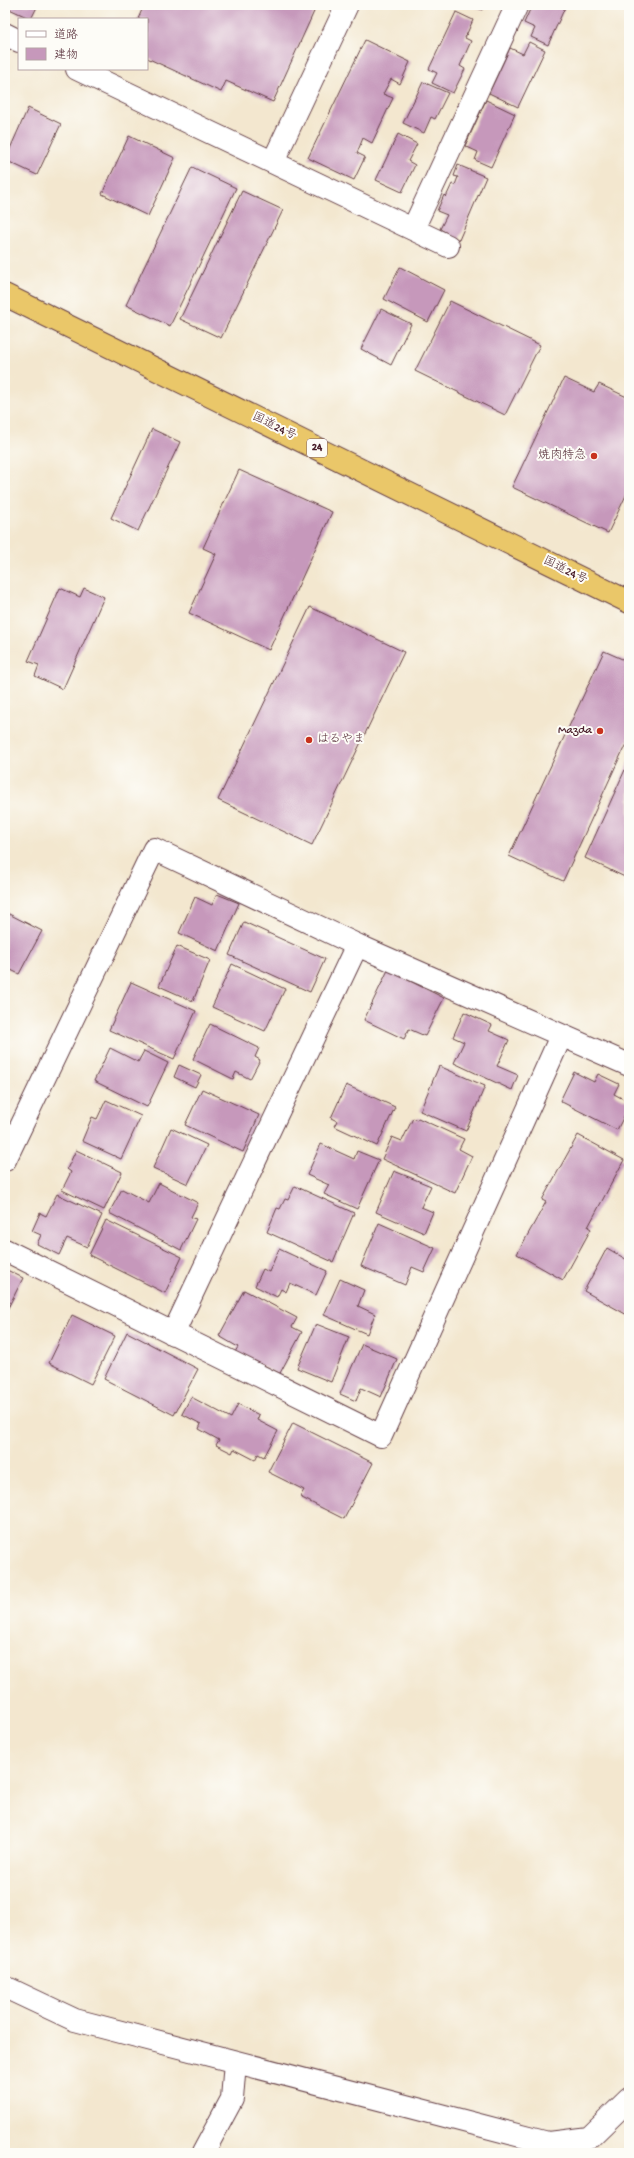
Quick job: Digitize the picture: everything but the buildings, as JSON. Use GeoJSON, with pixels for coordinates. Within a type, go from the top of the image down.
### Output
{"type":"FeatureCollection","features":[{"type":"Feature","properties":{"kind":"highway","name":"国道24号"},"geometry":{"type":"LineString","coordinates":[[5,295],[629,602]]}},
{"type":"Feature","properties":{"kind":"street"},"geometry":{"type":"LineString","coordinates":[[273,162],[347,5]]}},
{"type":"Feature","properties":{"kind":"street"},"geometry":{"type":"LineString","coordinates":[[412,229],[517,5]]}},
{"type":"Feature","properties":{"kind":"street"},"geometry":{"type":"LineString","coordinates":[[5,34],[18,40]]}},
{"type":"Feature","properties":{"kind":"street"},"geometry":{"type":"LineString","coordinates":[[79,70],[448,246]]}},
{"type":"Feature","properties":{"kind":"street"},"geometry":{"type":"LineString","coordinates":[[5,1160],[154,849],[357,946],[561,1036],[629,1064]]}},
{"type":"Feature","properties":{"kind":"street"},"geometry":{"type":"LineString","coordinates":[[173,1334],[357,946]]}},
{"type":"Feature","properties":{"kind":"street"},"geometry":{"type":"LineString","coordinates":[[5,1250],[381,1436],[561,1036]]}},
{"type":"Feature","properties":{"kind":"street"},"geometry":{"type":"LineString","coordinates":[[5,1987],[75,2020],[549,2148],[589,2138],[629,2099]]}},
{"type":"Feature","properties":{"kind":"street"},"geometry":{"type":"LineString","coordinates":[[203,2153],[232,2099],[234,2062]]}},
{"type":"Feature","properties":{"kind":"place","name":"焼肉特急"},"geometry":{"type":"Point","coordinates":[594,456]}},
{"type":"Feature","properties":{"kind":"place","name":"Mazda"},"geometry":{"type":"Point","coordinates":[600,731]}},
{"type":"Feature","properties":{"kind":"place","name":"はるやま"},"geometry":{"type":"Point","coordinates":[309,740]}}]}
